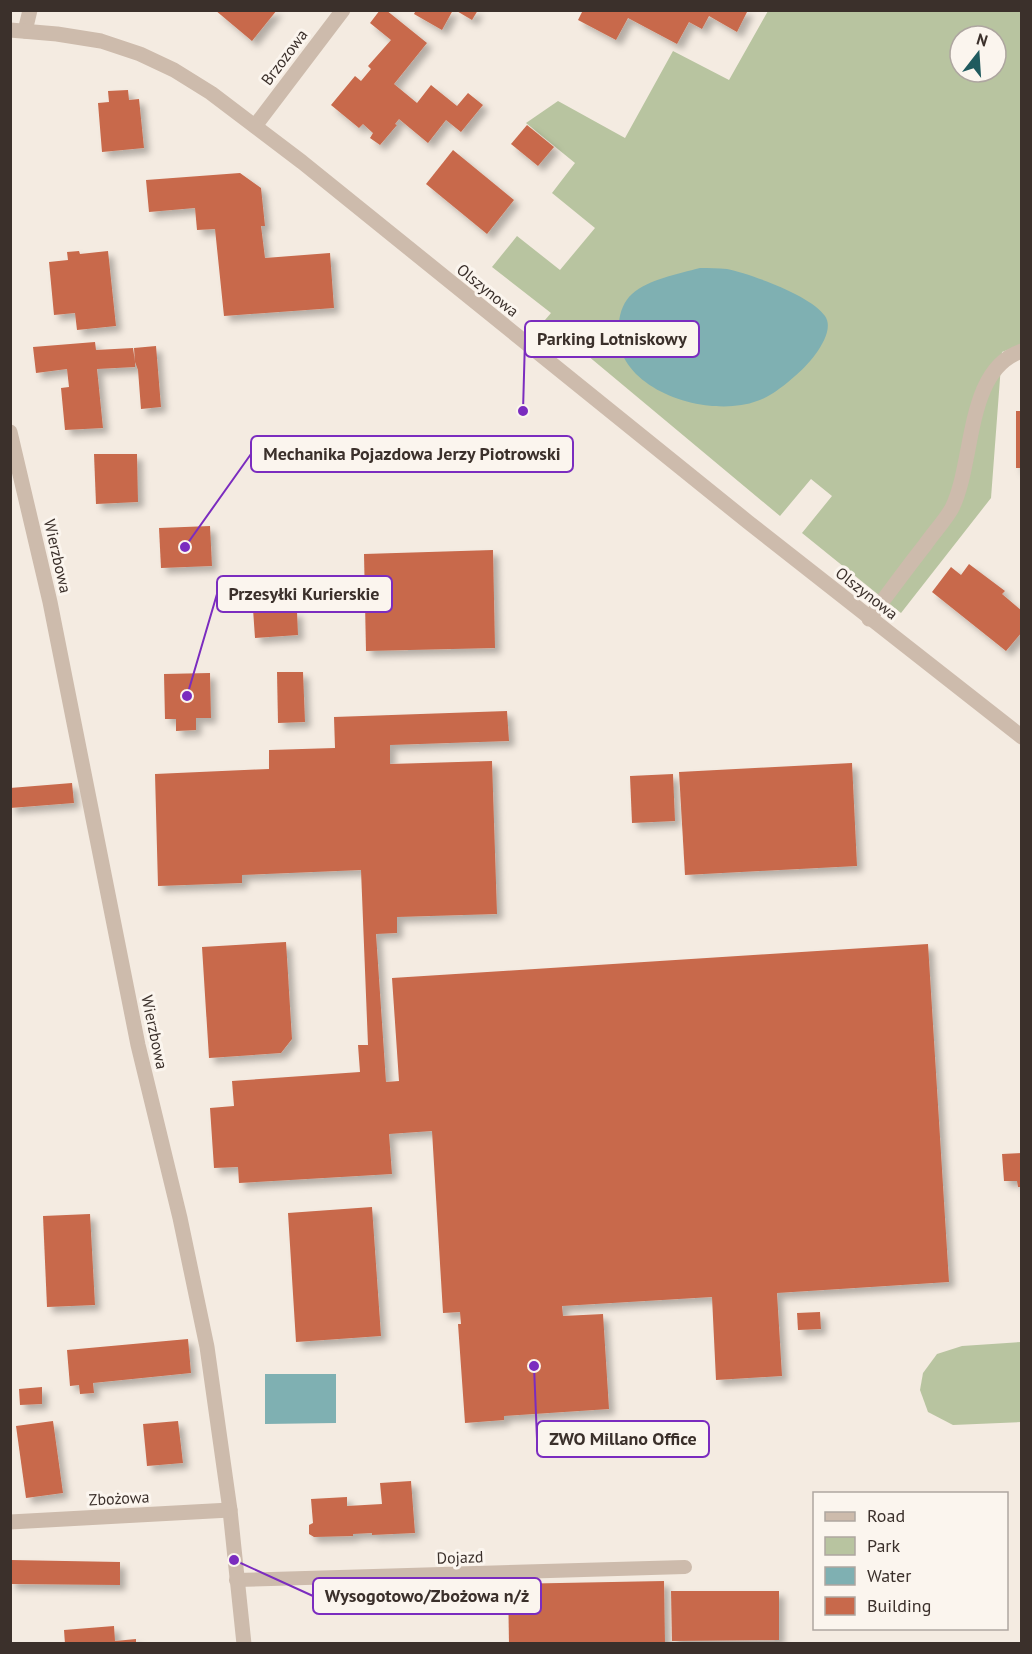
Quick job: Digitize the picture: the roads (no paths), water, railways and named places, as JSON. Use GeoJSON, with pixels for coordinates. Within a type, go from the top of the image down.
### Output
{"type":"FeatureCollection","features":[{"type":"Feature","properties":{"kind":"street"},"geometry":{"type":"LineString","coordinates":[[18,30],[30,10]]}},
{"type":"Feature","properties":{"kind":"street","name":"Brzozowa"},"geometry":{"type":"LineString","coordinates":[[255,126],[343,10]]}},
{"type":"Feature","properties":{"kind":"street","name":"Olszynowa"},"geometry":{"type":"LineString","coordinates":[[18,30],[101,41],[140,54],[174,70],[211,93],[869,619],[1022,737]]}},
{"type":"Feature","properties":{"kind":"street"},"geometry":{"type":"LineString","coordinates":[[869,619],[951,509],[963,480],[980,394],[988,377],[999,365],[1022,351]]}},
{"type":"Feature","properties":{"kind":"street","name":"Wierzbowa"},"geometry":{"type":"LineString","coordinates":[[10,432],[50,602],[138,1046],[178,1206],[207,1347],[230,1510],[244,1644]]}},
{"type":"Feature","properties":{"kind":"street","name":"Zbożowa"},"geometry":{"type":"LineString","coordinates":[[10,1522],[230,1510]]}},
{"type":"Feature","properties":{"kind":"lane","name":"Dojazd"},"geometry":{"type":"LineString","coordinates":[[236,1580],[685,1567]]}},
{"type":"Feature","properties":{"kind":"water"},"geometry":{"type":"Polygon","coordinates":[[[700,268],[727,269],[765,281],[808,301],[825,316],[828,323],[827,331],[819,349],[801,371],[767,397],[736,406],[713,406],[688,402],[644,381],[628,365],[619,345],[619,322],[627,300],[647,284],[700,268]]]}},
{"type":"Feature","properties":{"kind":"water"},"geometry":{"type":"Polygon","coordinates":[[[265,1374],[336,1374],[336,1423],[265,1424],[265,1374]]]}},
{"type":"Feature","properties":{"kind":"place","name":"Parking Lotniskowy"},"geometry":{"type":"Point","coordinates":[523,411]}},
{"type":"Feature","properties":{"kind":"place","name":"Mechanika Pojazdowa Jerzy Piotrowski"},"geometry":{"type":"Point","coordinates":[185,547]}},
{"type":"Feature","properties":{"kind":"place","name":"Przesyłki Kurierskie"},"geometry":{"type":"Point","coordinates":[187,696]}},
{"type":"Feature","properties":{"kind":"place","name":"ZWO Millano Office"},"geometry":{"type":"Point","coordinates":[534,1366]}},
{"type":"Feature","properties":{"kind":"place","name":"Wysogotowo/Zbożowa n/ż"},"geometry":{"type":"Point","coordinates":[234,1560]}}]}
